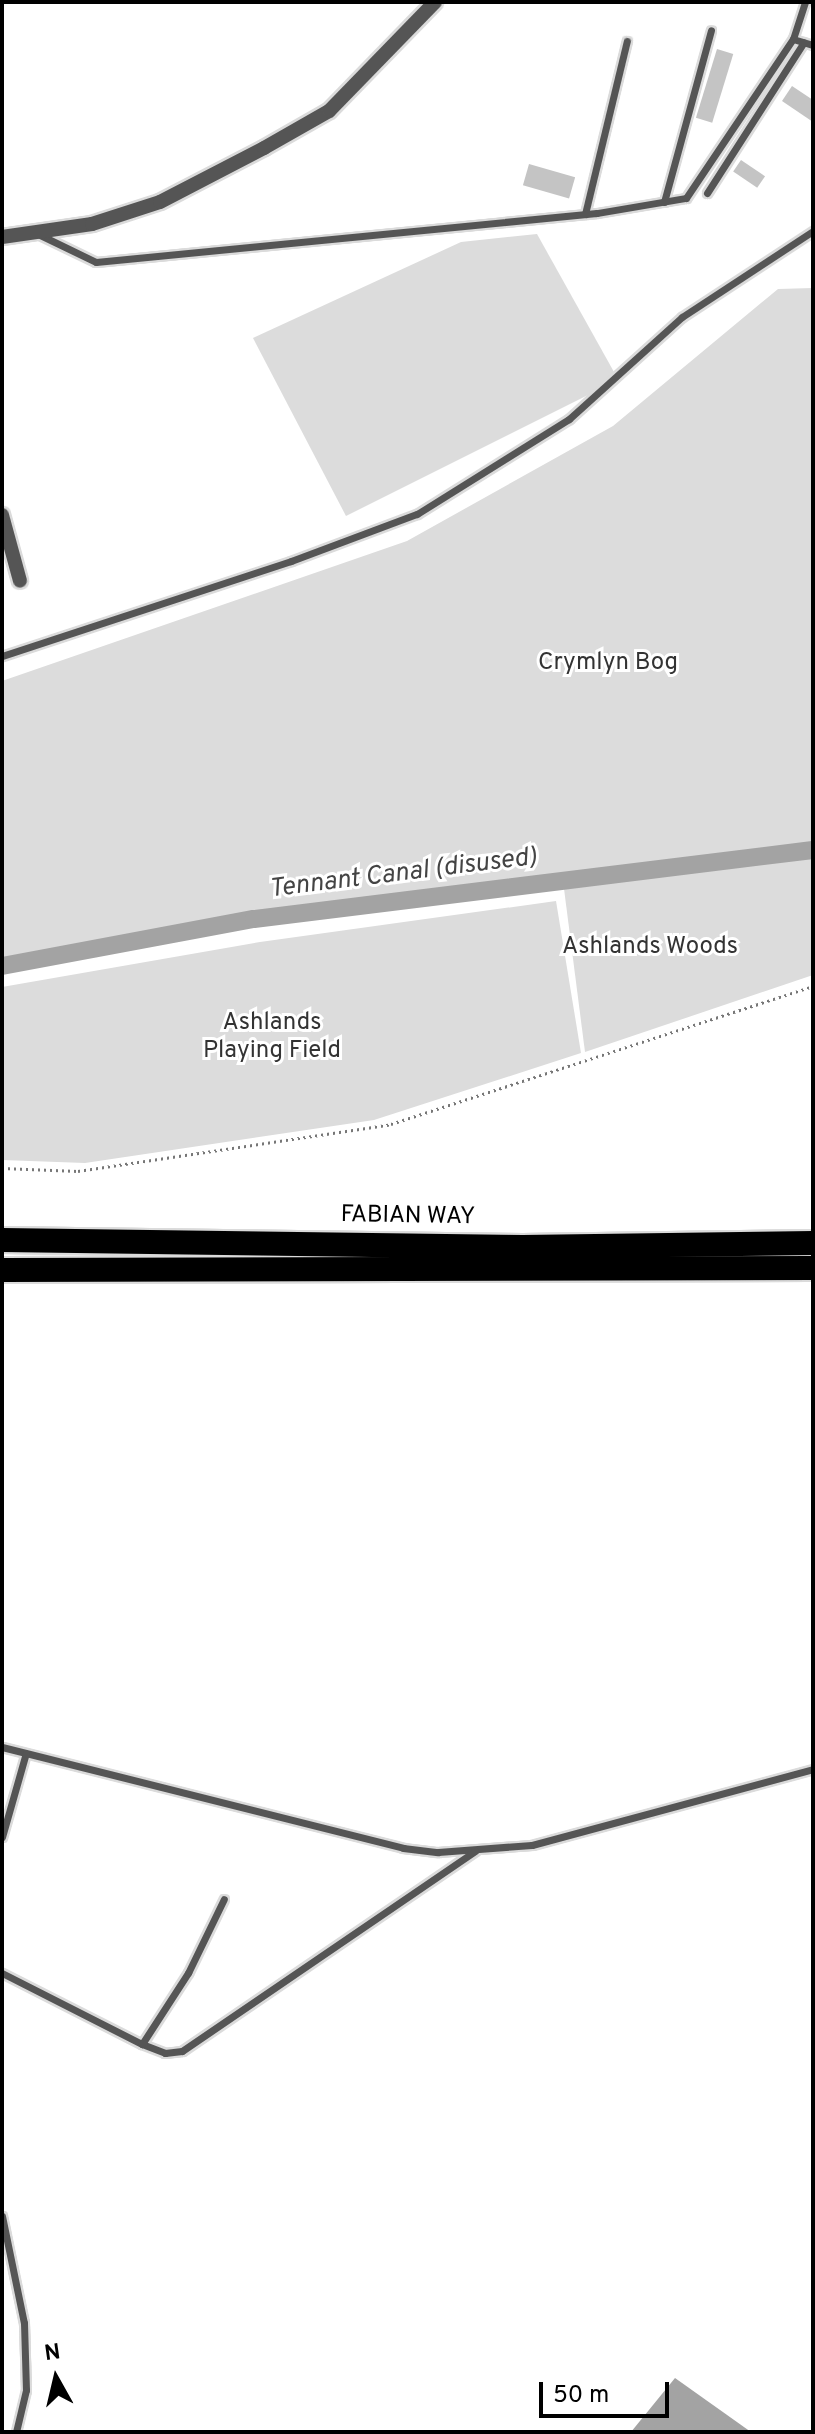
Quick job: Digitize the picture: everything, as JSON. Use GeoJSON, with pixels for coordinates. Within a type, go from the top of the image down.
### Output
{"type":"FeatureCollection","features":[{"type":"Feature","properties":{"kind":"highway","name":"FABIAN WAY"},"geometry":{"type":"LineString","coordinates":[[2,1240],[523,1247],[813,1243]]}},
{"type":"Feature","properties":{"kind":"highway"},"geometry":{"type":"LineString","coordinates":[[2,1270],[667,1272],[813,1268]]}},
{"type":"Feature","properties":{"kind":"street"},"geometry":{"type":"LineString","coordinates":[[2,237],[38,234],[160,202],[264,148],[329,111],[435,2]]}},
{"type":"Feature","properties":{"kind":"street"},"geometry":{"type":"LineString","coordinates":[[2,515],[20,581]]}},
{"type":"Feature","properties":{"kind":"lane"},"geometry":{"type":"LineString","coordinates":[[38,234],[96,262],[585,214],[686,198],[793,39],[805,2]]}},
{"type":"Feature","properties":{"kind":"lane"},"geometry":{"type":"LineString","coordinates":[[664,202],[711,30]]}},
{"type":"Feature","properties":{"kind":"lane"},"geometry":{"type":"LineString","coordinates":[[707,193],[809,43],[793,39]]}},
{"type":"Feature","properties":{"kind":"lane"},"geometry":{"type":"LineString","coordinates":[[585,214],[627,41]]}},
{"type":"Feature","properties":{"kind":"lane"},"geometry":{"type":"LineString","coordinates":[[2,656],[291,561],[417,514],[569,419],[682,317],[813,231]]}},
{"type":"Feature","properties":{"kind":"lane"},"geometry":{"type":"LineString","coordinates":[[2,1747],[403,1848],[477,1850],[532,1845],[609,1827],[813,1769]]}},
{"type":"Feature","properties":{"kind":"lane"},"geometry":{"type":"LineString","coordinates":[[2,1837],[26,1753]]}},
{"type":"Feature","properties":{"kind":"lane"},"geometry":{"type":"LineString","coordinates":[[2,1973],[142,2044],[165,2053],[182,2051],[477,1850]]}},
{"type":"Feature","properties":{"kind":"lane"},"geometry":{"type":"LineString","coordinates":[[142,2044],[188,1973],[224,1899]]}},
{"type":"Feature","properties":{"kind":"lane"},"geometry":{"type":"LineString","coordinates":[[2,2216],[24,2323],[26,2390],[16,2432]]}},
{"type":"Feature","properties":{"kind":"path"},"geometry":{"type":"LineString","coordinates":[[2,1168],[78,1171],[391,1124],[813,986]]}},
{"type":"Feature","properties":{"kind":"green space"},"geometry":{"type":"Polygon","coordinates":[[[537,234],[614,372],[590,394],[346,516],[253,338],[461,242],[537,234]]]}},
{"type":"Feature","properties":{"kind":"green space","name":"Crymlyn Bog"},"geometry":{"type":"Polygon","coordinates":[[[813,288],[813,850],[254,919],[2,966],[2,681],[407,541],[613,426],[778,289],[813,288]]]}},
{"type":"Feature","properties":{"kind":"green space","name":"Ashlands Woods"},"geometry":{"type":"Polygon","coordinates":[[[813,854],[813,975],[585,1052],[563,881],[813,854]]]}},
{"type":"Feature","properties":{"kind":"green space","name":"Ashlands Playing Field"},"geometry":{"type":"Polygon","coordinates":[[[556,901],[581,1053],[374,1120],[85,1163],[2,1160],[2,987],[260,942],[556,901]]]}},
{"type":"Feature","properties":{"kind":"shaded area"},"geometry":{"type":"Polygon","coordinates":[[[675,2378],[751,2432],[631,2432],[675,2378]]]}},
{"type":"Feature","properties":{"kind":"building"},"geometry":{"type":"Polygon","coordinates":[[[717,49],[733,54],[712,123],[696,118],[717,49]]]}},
{"type":"Feature","properties":{"kind":"building"},"geometry":{"type":"Polygon","coordinates":[[[792,86],[813,100],[813,122],[782,101],[792,86]]]}},
{"type":"Feature","properties":{"kind":"building"},"geometry":{"type":"Polygon","coordinates":[[[741,160],[765,176],[757,188],[733,172],[741,160]]]}},
{"type":"Feature","properties":{"kind":"building"},"geometry":{"type":"Polygon","coordinates":[[[529,164],[575,177],[569,198],[523,185],[529,164]]]}},
{"type":"Feature","properties":{"kind":"waterway","name":"Tennant Canal (disused)"},"geometry":{"type":"LineString","coordinates":[[2,966],[254,919],[813,850]]}}]}
